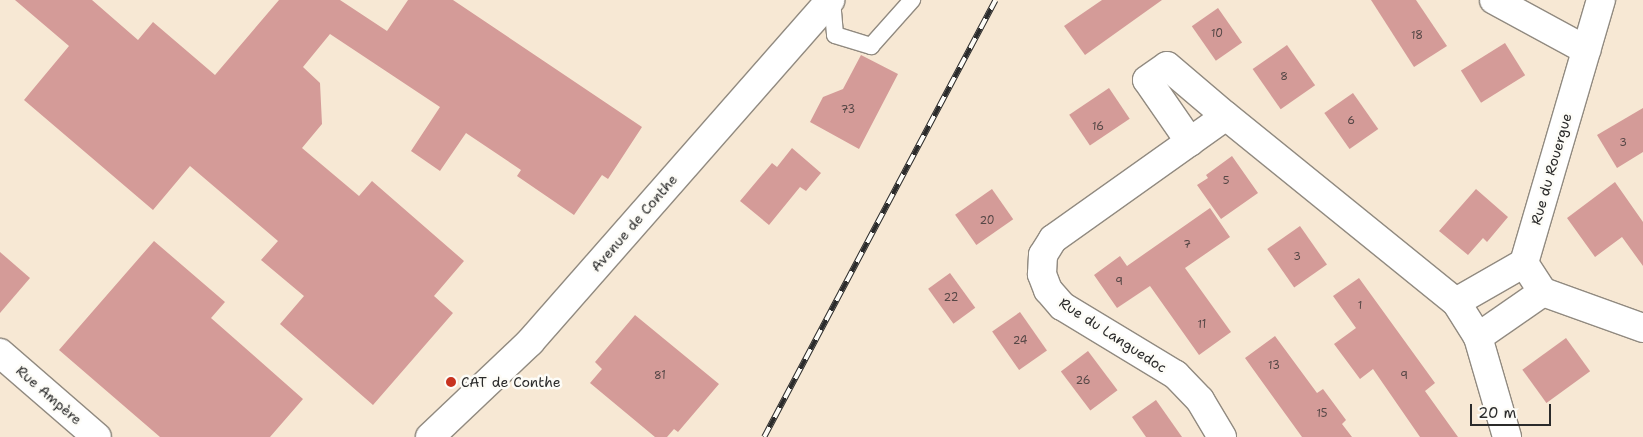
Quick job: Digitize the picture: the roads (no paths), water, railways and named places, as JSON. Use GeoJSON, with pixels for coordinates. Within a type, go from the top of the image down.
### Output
{"type":"FeatureCollection","features":[{"type":"Feature","properties":{"kind":"street","name":"Avenue de Conthe"},"geometry":{"type":"LineString","coordinates":[[430,437],[530,342],[831,0]]}},
{"type":"Feature","properties":{"kind":"street"},"geometry":{"type":"LineString","coordinates":[[1494,0],[1586,50]]}},
{"type":"Feature","properties":{"kind":"street","name":"Rue du Rouergue"},"geometry":{"type":"LineString","coordinates":[[1524,263],[1601,0]]}},
{"type":"Feature","properties":{"kind":"street"},"geometry":{"type":"LineString","coordinates":[[1190,142],[1147,80],[1167,66],[1456,302],[1478,338],[1507,437]]}},
{"type":"Feature","properties":{"kind":"street","name":"Rue du Languedoc"},"geometry":{"type":"LineString","coordinates":[[1222,437],[1200,400],[1176,376],[1062,306],[1048,290],[1042,274],[1044,255],[1053,239],[1226,116]]}},
{"type":"Feature","properties":{"kind":"street"},"geometry":{"type":"LineString","coordinates":[[1456,302],[1524,263],[1543,292],[1643,328]]}},
{"type":"Feature","properties":{"kind":"street"},"geometry":{"type":"LineString","coordinates":[[1478,338],[1543,292]]}},
{"type":"Feature","properties":{"kind":"street","name":"Rue Ampère"},"geometry":{"type":"LineString","coordinates":[[0,353],[97,437]]}},
{"type":"Feature","properties":{"kind":"lane"},"geometry":{"type":"LineString","coordinates":[[831,0],[835,35],[871,46],[912,0]]}},
{"type":"Feature","properties":{"kind":"railway"},"geometry":{"type":"LineString","coordinates":[[764,437],[995,0]]}},
{"type":"Feature","properties":{"kind":"place","name":"CAT de Conthe"},"geometry":{"type":"Point","coordinates":[451,382]}}]}
